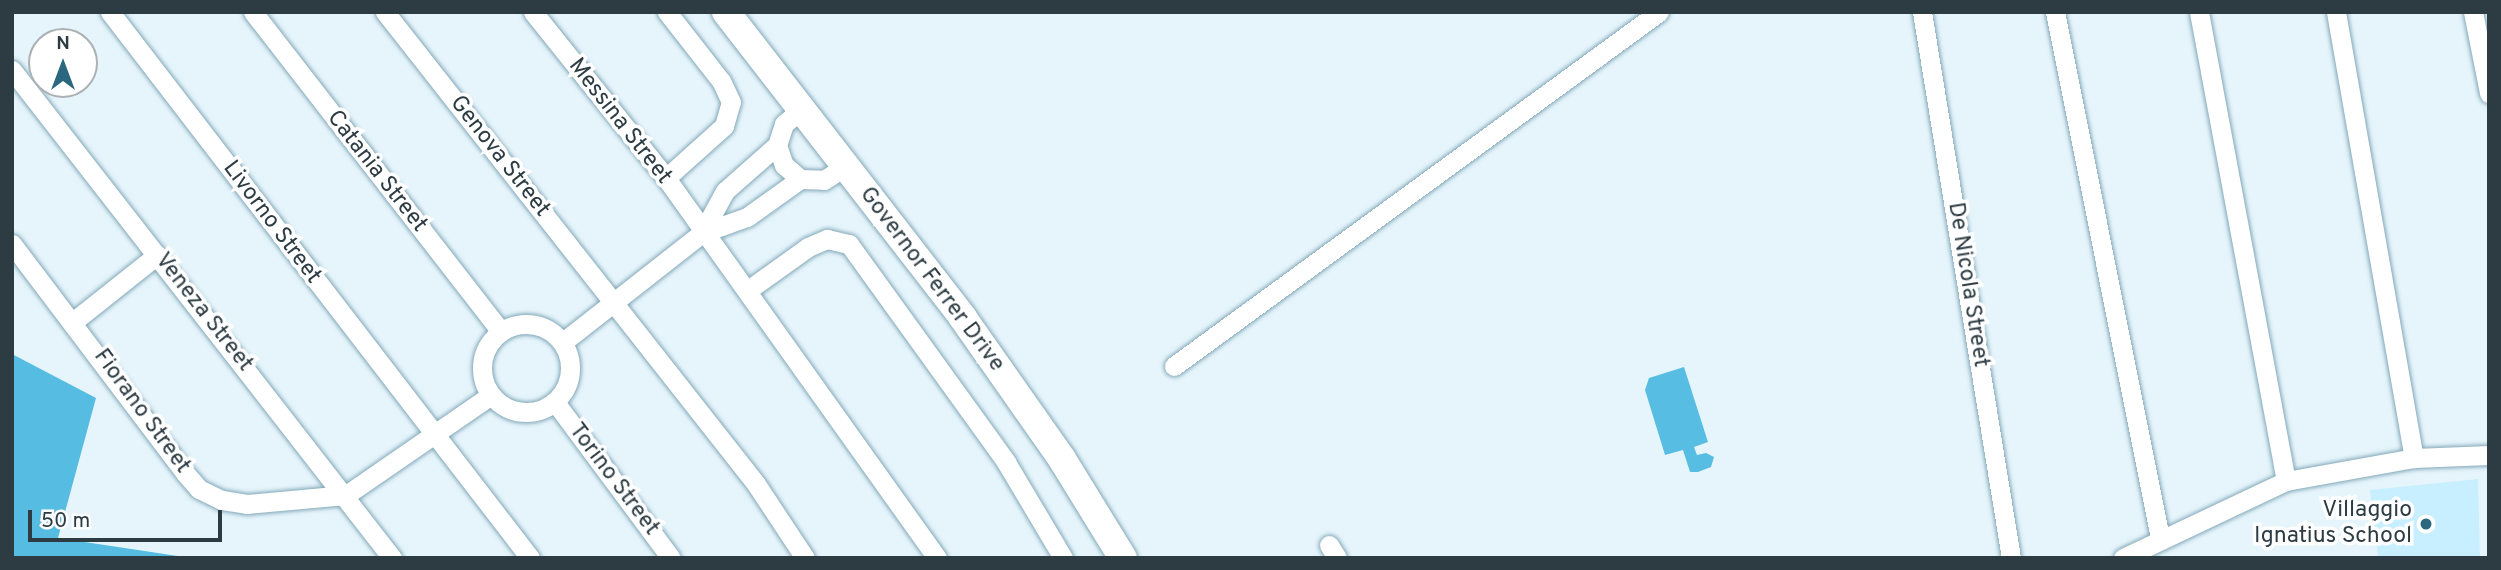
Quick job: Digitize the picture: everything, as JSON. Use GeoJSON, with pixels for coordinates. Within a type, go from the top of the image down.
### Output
{"type":"FeatureCollection","features":[{"type":"Feature","properties":{"kind":"main road","name":"Governor Ferrer Drive"},"geometry":{"type":"LineString","coordinates":[[726,12],[963,318],[1062,459],[1123,558]]}},
{"type":"Feature","properties":{"kind":"street","name":"Livorno Street"},"geometry":{"type":"LineString","coordinates":[[110,12],[530,558]]}},
{"type":"Feature","properties":{"kind":"street","name":"Catania Street"},"geometry":{"type":"LineString","coordinates":[[253,12],[500,331]]}},
{"type":"Feature","properties":{"kind":"street","name":"Genova Street"},"geometry":{"type":"LineString","coordinates":[[386,12],[756,484],[805,558]]}},
{"type":"Feature","properties":{"kind":"street","name":"Messina Street"},"geometry":{"type":"LineString","coordinates":[[533,12],[666,178],[702,233],[748,290],[937,558]]}},
{"type":"Feature","properties":{"kind":"street"},"geometry":{"type":"LineString","coordinates":[[666,178],[724,126],[731,102],[721,81],[667,12]]}},
{"type":"Feature","properties":{"kind":"street"},"geometry":{"type":"LineString","coordinates":[[1174,366],[1659,12]]}},
{"type":"Feature","properties":{"kind":"street","name":"De Nicola Street"},"geometry":{"type":"LineString","coordinates":[[1922,12],[2011,558]]}},
{"type":"Feature","properties":{"kind":"street"},"geometry":{"type":"LineString","coordinates":[[2055,12],[2160,538]]}},
{"type":"Feature","properties":{"kind":"street"},"geometry":{"type":"LineString","coordinates":[[2199,12],[2286,481]]}},
{"type":"Feature","properties":{"kind":"street"},"geometry":{"type":"LineString","coordinates":[[2336,12],[2414,458]]}},
{"type":"Feature","properties":{"kind":"street"},"geometry":{"type":"LineString","coordinates":[[2473,12],[2489,93]]}},
{"type":"Feature","properties":{"kind":"street","name":"Veneza Street"},"geometry":{"type":"LineString","coordinates":[[12,70],[346,495],[392,558]]}},
{"type":"Feature","properties":{"kind":"street"},"geometry":{"type":"LineString","coordinates":[[800,179],[784,165],[778,145],[784,124],[802,110]]}},
{"type":"Feature","properties":{"kind":"street"},"geometry":{"type":"LineString","coordinates":[[702,233],[725,191],[778,145]]}},
{"type":"Feature","properties":{"kind":"street"},"geometry":{"type":"LineString","coordinates":[[563,342],[702,233],[747,217],[800,179],[824,180],[844,167]]}},
{"type":"Feature","properties":{"kind":"street"},"geometry":{"type":"LineString","coordinates":[[748,290],[808,247],[827,239],[849,244],[1006,462],[1063,558]]}},
{"type":"Feature","properties":{"kind":"street","name":"Fiorano Street"},"geometry":{"type":"LineString","coordinates":[[12,244],[75,321],[199,489],[222,500],[247,504],[346,495],[491,395]]}},
{"type":"Feature","properties":{"kind":"street"},"geometry":{"type":"LineString","coordinates":[[75,321],[157,255]]}},
{"type":"Feature","properties":{"kind":"street"},"geometry":{"type":"LineString","coordinates":[[534,323],[563,342],[571,373],[555,402],[540,410],[522,412],[505,407],[491,395],[483,379],[482,362],[488,345],[500,331],[534,323]]}},
{"type":"Feature","properties":{"kind":"street","name":"Torino Street"},"geometry":{"type":"LineString","coordinates":[[555,402],[671,558]]}},
{"type":"Feature","properties":{"kind":"street"},"geometry":{"type":"LineString","coordinates":[[2123,558],[2160,538],[2286,481],[2414,458],[2489,455]]}},
{"type":"Feature","properties":{"kind":"shaded area"},"geometry":{"type":"Polygon","coordinates":[[[12,354],[96,398],[58,538],[191,558],[12,558],[12,354]]]}},
{"type":"Feature","properties":{"kind":"shaded area"},"geometry":{"type":"Polygon","coordinates":[[[1684,367],[1708,442],[1694,447],[1697,455],[1706,453],[1714,457],[1711,467],[1698,472],[1690,472],[1683,450],[1665,455],[1645,390],[1649,378],[1684,367]]]}},
{"type":"Feature","properties":{"kind":"shaded area","name":"Villaggio Ignatius School"},"geometry":{"type":"Polygon","coordinates":[[[2478,479],[2480,558],[2378,558],[2370,490],[2478,479]]]}},
{"type":"Feature","properties":{"kind":"place","name":"Villaggio Ignatius School"},"geometry":{"type":"Point","coordinates":[2426,524]}}]}
